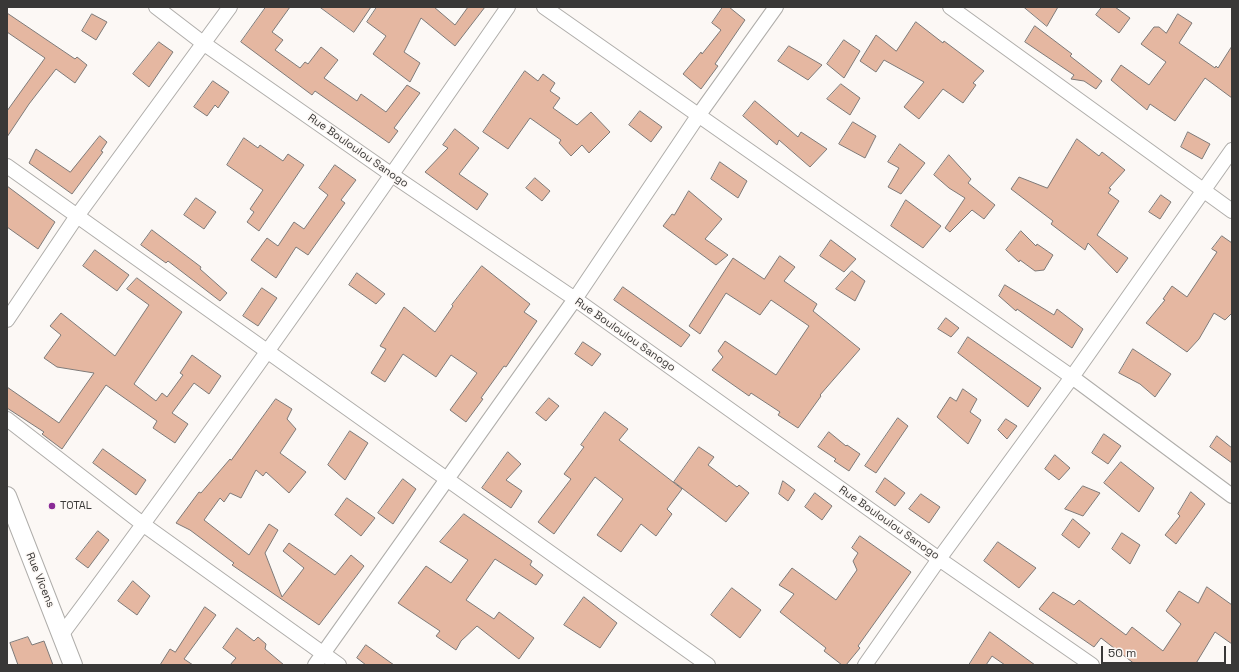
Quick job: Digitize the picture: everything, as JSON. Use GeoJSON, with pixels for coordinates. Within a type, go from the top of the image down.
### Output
{"type":"FeatureCollection","features":[{"type":"Feature","properties":{"kind":"street","name":"Rue Bouloulou Sanogo"},"geometry":{"type":"LineString","coordinates":[[156,7],[203,42],[392,175],[575,299],[1092,665]]}},
{"type":"Feature","properties":{"kind":"street"},"geometry":{"type":"LineString","coordinates":[[7,320],[77,216],[230,7]]}},
{"type":"Feature","properties":{"kind":"street"},"geometry":{"type":"LineString","coordinates":[[62,634],[144,525],[268,351],[508,7]]}},
{"type":"Feature","properties":{"kind":"street"},"geometry":{"type":"LineString","coordinates":[[544,7],[1072,377],[1232,496]]}},
{"type":"Feature","properties":{"kind":"street"},"geometry":{"type":"LineString","coordinates":[[315,665],[575,299],[698,116],[776,7]]}},
{"type":"Feature","properties":{"kind":"street"},"geometry":{"type":"LineString","coordinates":[[950,7],[1232,212]]}},
{"type":"Feature","properties":{"kind":"street"},"geometry":{"type":"LineString","coordinates":[[865,665],[939,558],[1072,377],[1232,150]]}},
{"type":"Feature","properties":{"kind":"street"},"geometry":{"type":"LineString","coordinates":[[7,166],[708,665]]}},
{"type":"Feature","properties":{"kind":"street"},"geometry":{"type":"LineString","coordinates":[[7,419],[144,525],[340,665]]}},
{"type":"Feature","properties":{"kind":"street","name":"Rue Vicens"},"geometry":{"type":"LineString","coordinates":[[7,496],[73,665]]}},
{"type":"Feature","properties":{"kind":"building"},"geometry":{"type":"Polygon","coordinates":[[[266,7],[290,7],[272,32],[283,40],[275,50],[300,68],[305,62],[308,64],[321,47],[338,60],[324,78],[357,101],[361,94],[386,112],[407,85],[420,93],[394,128],[398,131],[389,143],[315,91],[312,95],[241,42],[266,7]]]}},
{"type":"Feature","properties":{"kind":"building"},"geometry":{"type":"Polygon","coordinates":[[[320,7],[371,7],[354,32],[320,7]]]}},
{"type":"Feature","properties":{"kind":"building"},"geometry":{"type":"Polygon","coordinates":[[[377,7],[434,7],[455,25],[468,7],[485,7],[455,46],[421,18],[404,52],[420,63],[410,82],[373,54],[386,36],[367,22],[377,7]]]}},
{"type":"Feature","properties":{"kind":"building"},"geometry":{"type":"Polygon","coordinates":[[[723,7],[729,7],[745,20],[715,64],[718,66],[701,89],[683,74],[701,52],[702,54],[721,30],[712,23],[723,7]]]}},
{"type":"Feature","properties":{"kind":"building"},"geometry":{"type":"Polygon","coordinates":[[[1024,7],[1058,7],[1047,26],[1024,7]]]}},
{"type":"Feature","properties":{"kind":"building"},"geometry":{"type":"Polygon","coordinates":[[[1102,7],[1115,7],[1130,18],[1119,33],[1096,15],[1102,7]]]}},
{"type":"Feature","properties":{"kind":"building"},"geometry":{"type":"Polygon","coordinates":[[[7,13],[75,59],[77,57],[87,65],[75,83],[56,69],[29,104],[7,137],[7,111],[45,58],[7,32],[7,13]]]}},
{"type":"Feature","properties":{"kind":"building"},"geometry":{"type":"Polygon","coordinates":[[[92,14],[107,22],[96,40],[82,31],[92,14]]]}},
{"type":"Feature","properties":{"kind":"building"},"geometry":{"type":"Polygon","coordinates":[[[1178,14],[1192,23],[1179,43],[1215,68],[1216,66],[1218,68],[1232,46],[1232,98],[1205,78],[1175,121],[1150,104],[1147,110],[1111,80],[1121,65],[1149,85],[1166,62],[1141,44],[1154,27],[1159,27],[1166,33],[1178,14]]]}},
{"type":"Feature","properties":{"kind":"building"},"geometry":{"type":"Polygon","coordinates":[[[916,22],[943,43],[944,41],[984,71],[973,83],[976,85],[963,103],[943,89],[919,119],[904,107],[924,82],[884,60],[876,72],[860,61],[876,35],[896,51],[916,22]]]}},
{"type":"Feature","properties":{"kind":"building"},"geometry":{"type":"Polygon","coordinates":[[[1035,26],[1072,54],[1070,56],[1102,81],[1096,89],[1084,81],[1071,79],[1074,75],[1025,42],[1035,26]]]}},
{"type":"Feature","properties":{"kind":"building"},"geometry":{"type":"Polygon","coordinates":[[[844,40],[860,51],[844,78],[827,64],[844,40]]]}},
{"type":"Feature","properties":{"kind":"building"},"geometry":{"type":"Polygon","coordinates":[[[159,42],[173,52],[149,87],[133,74],[159,42]]]}},
{"type":"Feature","properties":{"kind":"building"},"geometry":{"type":"Polygon","coordinates":[[[789,46],[822,65],[808,80],[778,61],[789,46]]]}},
{"type":"Feature","properties":{"kind":"building"},"geometry":{"type":"Polygon","coordinates":[[[525,71],[538,81],[543,74],[555,83],[550,91],[560,98],[553,108],[577,125],[591,112],[610,132],[589,153],[582,145],[571,156],[559,143],[561,140],[530,118],[508,149],[483,132],[525,71]]]}},
{"type":"Feature","properties":{"kind":"building"},"geometry":{"type":"Polygon","coordinates":[[[213,81],[229,92],[218,108],[215,105],[207,116],[194,107],[213,81]]]}},
{"type":"Feature","properties":{"kind":"building"},"geometry":{"type":"Polygon","coordinates":[[[841,84],[860,98],[850,115],[827,99],[841,84]]]}},
{"type":"Feature","properties":{"kind":"building"},"geometry":{"type":"Polygon","coordinates":[[[755,101],[798,137],[801,132],[827,149],[810,167],[779,140],[777,145],[743,116],[755,101]]]}},
{"type":"Feature","properties":{"kind":"building"},"geometry":{"type":"Polygon","coordinates":[[[640,111],[662,127],[651,142],[629,125],[640,111]]]}},
{"type":"Feature","properties":{"kind":"building"},"geometry":{"type":"Polygon","coordinates":[[[853,122],[876,136],[865,158],[839,144],[853,122]]]}},
{"type":"Feature","properties":{"kind":"building"},"geometry":{"type":"Polygon","coordinates":[[[455,129],[479,148],[459,174],[488,194],[477,210],[425,172],[448,148],[443,145],[455,129]]]}},
{"type":"Feature","properties":{"kind":"building"},"geometry":{"type":"Polygon","coordinates":[[[1188,132],[1210,144],[1202,159],[1181,147],[1188,132]]]}},
{"type":"Feature","properties":{"kind":"building"},"geometry":{"type":"Polygon","coordinates":[[[100,136],[107,142],[101,151],[103,152],[72,194],[29,163],[36,149],[70,172],[100,136]]]}},
{"type":"Feature","properties":{"kind":"building"},"geometry":{"type":"Polygon","coordinates":[[[244,138],[258,148],[260,145],[283,161],[288,154],[304,165],[259,231],[247,222],[254,212],[250,209],[263,190],[227,165],[244,138]]]}},
{"type":"Feature","properties":{"kind":"building"},"geometry":{"type":"Polygon","coordinates":[[[1077,139],[1099,156],[1102,152],[1125,170],[1109,188],[1111,189],[1108,193],[1119,201],[1097,235],[1128,258],[1117,273],[1088,243],[1085,250],[1051,224],[1053,221],[1011,189],[1019,177],[1047,188],[1077,139]]]}},
{"type":"Feature","properties":{"kind":"building"},"geometry":{"type":"Polygon","coordinates":[[[900,144],[925,163],[901,194],[888,187],[899,168],[888,162],[900,144]]]}},
{"type":"Feature","properties":{"kind":"building"},"geometry":{"type":"Polygon","coordinates":[[[949,155],[971,179],[968,183],[995,205],[984,219],[972,210],[950,232],[945,228],[965,198],[949,188],[934,175],[949,155]]]}},
{"type":"Feature","properties":{"kind":"building"},"geometry":{"type":"Polygon","coordinates":[[[720,162],[747,181],[738,198],[711,179],[720,162]]]}},
{"type":"Feature","properties":{"kind":"building"},"geometry":{"type":"Polygon","coordinates":[[[335,165],[356,180],[341,200],[345,203],[308,255],[296,247],[276,278],[251,260],[267,238],[278,246],[294,222],[304,229],[328,195],[319,188],[335,165]]]}},
{"type":"Feature","properties":{"kind":"building"},"geometry":{"type":"Polygon","coordinates":[[[535,178],[550,191],[542,201],[526,188],[535,178]]]}},
{"type":"Feature","properties":{"kind":"building"},"geometry":{"type":"Polygon","coordinates":[[[7,186],[55,222],[38,249],[7,227],[7,186]]]}},
{"type":"Feature","properties":{"kind":"building"},"geometry":{"type":"Polygon","coordinates":[[[689,191],[722,219],[705,239],[728,255],[716,265],[663,226],[672,214],[674,215],[689,191]]]}},
{"type":"Feature","properties":{"kind":"building"},"geometry":{"type":"Polygon","coordinates":[[[1161,195],[1171,202],[1160,219],[1149,212],[1161,195]]]}},
{"type":"Feature","properties":{"kind":"building"},"geometry":{"type":"Polygon","coordinates":[[[196,198],[216,212],[204,229],[184,215],[196,198]]]}},
{"type":"Feature","properties":{"kind":"building"},"geometry":{"type":"Polygon","coordinates":[[[906,200],[941,226],[923,248],[891,226],[906,200]]]}},
{"type":"Feature","properties":{"kind":"building"},"geometry":{"type":"Polygon","coordinates":[[[152,230],[201,267],[200,269],[227,293],[220,301],[168,261],[166,263],[141,245],[152,230]]]}},
{"type":"Feature","properties":{"kind":"building"},"geometry":{"type":"Polygon","coordinates":[[[1021,231],[1036,246],[1037,244],[1053,255],[1044,270],[1035,271],[1020,260],[1019,262],[1006,250],[1021,231]]]}},
{"type":"Feature","properties":{"kind":"building"},"geometry":{"type":"Polygon","coordinates":[[[1222,236],[1232,243],[1232,313],[1225,320],[1214,313],[1199,339],[1187,352],[1146,323],[1165,300],[1163,299],[1172,286],[1187,297],[1217,252],[1212,249],[1222,236]]]}},
{"type":"Feature","properties":{"kind":"building"},"geometry":{"type":"Polygon","coordinates":[[[831,240],[856,259],[844,272],[820,256],[831,240]]]}},
{"type":"Feature","properties":{"kind":"building"},"geometry":{"type":"Polygon","coordinates":[[[95,250],[129,275],[117,291],[83,266],[95,250]]]}},
{"type":"Feature","properties":{"kind":"building"},"geometry":{"type":"Polygon","coordinates":[[[780,256],[795,267],[784,281],[817,304],[813,311],[860,349],[820,395],[821,396],[798,428],[778,415],[780,412],[751,393],[749,396],[712,370],[723,357],[718,351],[725,341],[776,375],[809,326],[771,300],[760,315],[726,293],[700,334],[689,326],[733,258],[764,279],[780,256]]]}},
{"type":"Feature","properties":{"kind":"building"},"geometry":{"type":"Polygon","coordinates":[[[482,266],[530,304],[524,312],[537,321],[506,367],[504,366],[481,398],[483,399],[466,422],[450,410],[477,373],[451,355],[436,377],[403,354],[385,382],[371,373],[386,349],[380,346],[404,307],[435,332],[453,306],[452,305],[482,266]]]}},
{"type":"Feature","properties":{"kind":"building"},"geometry":{"type":"Polygon","coordinates":[[[852,271],[865,281],[855,301],[836,289],[852,271]]]}},
{"type":"Feature","properties":{"kind":"building"},"geometry":{"type":"Polygon","coordinates":[[[357,273],[385,294],[376,304],[349,285],[357,273]]]}},
{"type":"Feature","properties":{"kind":"building"},"geometry":{"type":"Polygon","coordinates":[[[137,278],[182,312],[134,384],[156,401],[162,393],[167,397],[183,375],[180,373],[192,355],[221,376],[209,394],[194,383],[172,413],[188,424],[175,443],[153,428],[157,421],[106,385],[62,449],[42,434],[44,432],[7,408],[7,387],[59,423],[94,373],[57,367],[44,358],[61,335],[50,326],[61,313],[115,356],[149,305],[127,289],[137,278]]]}},
{"type":"Feature","properties":{"kind":"building"},"geometry":{"type":"Polygon","coordinates":[[[1005,285],[1054,315],[1057,309],[1083,329],[1072,348],[1017,309],[1016,311],[999,296],[1005,285]]]}},
{"type":"Feature","properties":{"kind":"building"},"geometry":{"type":"Polygon","coordinates":[[[623,287],[690,335],[681,347],[614,300],[623,287]]]}},
{"type":"Feature","properties":{"kind":"building"},"geometry":{"type":"Polygon","coordinates":[[[262,288],[277,298],[258,326],[243,316],[262,288]]]}},
{"type":"Feature","properties":{"kind":"building"},"geometry":{"type":"Polygon","coordinates":[[[946,318],[959,328],[951,337],[938,329],[946,318]]]}},
{"type":"Feature","properties":{"kind":"building"},"geometry":{"type":"Polygon","coordinates":[[[968,337],[1041,388],[1028,407],[958,353],[968,337]]]}},
{"type":"Feature","properties":{"kind":"building"},"geometry":{"type":"Polygon","coordinates":[[[583,342],[601,354],[592,366],[575,354],[583,342]]]}},
{"type":"Feature","properties":{"kind":"building"},"geometry":{"type":"Polygon","coordinates":[[[1133,349],[1171,374],[1155,397],[1140,384],[1119,373],[1133,349]]]}},
{"type":"Feature","properties":{"kind":"building"},"geometry":{"type":"Polygon","coordinates":[[[963,389],[977,399],[970,412],[981,420],[968,444],[937,417],[950,397],[956,401],[963,389]]]}},
{"type":"Feature","properties":{"kind":"building"},"geometry":{"type":"Polygon","coordinates":[[[549,398],[559,406],[546,421],[536,413],[549,398]]]}},
{"type":"Feature","properties":{"kind":"building"},"geometry":{"type":"Polygon","coordinates":[[[276,399],[292,409],[287,419],[296,429],[280,453],[306,472],[289,493],[266,472],[263,476],[256,470],[241,498],[230,493],[224,502],[220,498],[204,520],[249,555],[269,524],[278,530],[265,553],[282,597],[304,568],[283,551],[289,543],[335,575],[351,555],[364,566],[319,625],[232,565],[234,563],[190,530],[176,523],[199,492],[201,493],[230,459],[231,460],[276,399]]]}},
{"type":"Feature","properties":{"kind":"building"},"geometry":{"type":"Polygon","coordinates":[[[605,412],[628,429],[619,440],[682,489],[667,509],[672,514],[656,536],[641,524],[621,552],[597,535],[623,499],[595,477],[554,534],[538,522],[571,479],[564,474],[584,447],[581,445],[605,412]]]}},
{"type":"Feature","properties":{"kind":"building"},"geometry":{"type":"Polygon","coordinates":[[[898,418],[908,426],[876,473],[865,466],[898,418]]]}},
{"type":"Feature","properties":{"kind":"building"},"geometry":{"type":"Polygon","coordinates":[[[1006,419],[1017,426],[1007,439],[998,430],[1006,419]]]}},
{"type":"Feature","properties":{"kind":"building"},"geometry":{"type":"Polygon","coordinates":[[[350,431],[368,443],[345,480],[328,465],[350,431]]]}},
{"type":"Feature","properties":{"kind":"building"},"geometry":{"type":"Polygon","coordinates":[[[829,432],[846,446],[847,445],[860,454],[849,471],[834,461],[836,459],[818,447],[829,432]]]}},
{"type":"Feature","properties":{"kind":"building"},"geometry":{"type":"Polygon","coordinates":[[[1104,434],[1121,446],[1108,464],[1092,453],[1104,434]]]}},
{"type":"Feature","properties":{"kind":"building"},"geometry":{"type":"Polygon","coordinates":[[[1217,436],[1232,448],[1232,463],[1210,447],[1217,436]]]}},
{"type":"Feature","properties":{"kind":"building"},"geometry":{"type":"Polygon","coordinates":[[[699,447],[714,457],[708,465],[737,487],[739,485],[749,493],[726,522],[674,482],[699,447]]]}},
{"type":"Feature","properties":{"kind":"building"},"geometry":{"type":"Polygon","coordinates":[[[103,449],[146,480],[136,495],[93,463],[103,449]]]}},
{"type":"Feature","properties":{"kind":"building"},"geometry":{"type":"Polygon","coordinates":[[[508,452],[521,464],[506,480],[522,491],[511,508],[482,488],[508,452]]]}},
{"type":"Feature","properties":{"kind":"building"},"geometry":{"type":"Polygon","coordinates":[[[1055,455],[1070,468],[1059,480],[1045,469],[1055,455]]]}},
{"type":"Feature","properties":{"kind":"building"},"geometry":{"type":"Polygon","coordinates":[[[1121,462],[1154,488],[1139,512],[1104,483],[1121,462]]]}},
{"type":"Feature","properties":{"kind":"building"},"geometry":{"type":"Polygon","coordinates":[[[885,478],[905,493],[895,506],[876,492],[885,478]]]}},
{"type":"Feature","properties":{"kind":"building"},"geometry":{"type":"Polygon","coordinates":[[[403,479],[416,489],[393,524],[378,513],[403,479]]]}},
{"type":"Feature","properties":{"kind":"building"},"geometry":{"type":"Polygon","coordinates":[[[783,481],[795,490],[788,501],[779,494],[783,481]]]}},
{"type":"Feature","properties":{"kind":"building"},"geometry":{"type":"Polygon","coordinates":[[[1083,486],[1100,493],[1083,516],[1065,509],[1083,486]]]}},
{"type":"Feature","properties":{"kind":"building"},"geometry":{"type":"Polygon","coordinates":[[[1191,492],[1205,504],[1176,544],[1165,535],[1180,516],[1178,514],[1191,492]]]}},
{"type":"Feature","properties":{"kind":"building"},"geometry":{"type":"Polygon","coordinates":[[[815,493],[832,506],[822,520],[805,507],[815,493]]]}},
{"type":"Feature","properties":{"kind":"building"},"geometry":{"type":"Polygon","coordinates":[[[921,494],[940,507],[929,523],[909,509],[921,494]]]}},
{"type":"Feature","properties":{"kind":"building"},"geometry":{"type":"Polygon","coordinates":[[[347,498],[375,518],[361,536],[335,515],[347,498]]]}},
{"type":"Feature","properties":{"kind":"building"},"geometry":{"type":"Polygon","coordinates":[[[464,514],[532,561],[530,565],[543,575],[536,585],[495,559],[466,600],[494,619],[499,612],[534,638],[519,659],[477,626],[461,641],[456,650],[436,636],[440,631],[398,603],[426,566],[451,583],[468,560],[440,542],[464,514]]]}},
{"type":"Feature","properties":{"kind":"building"},"geometry":{"type":"Polygon","coordinates":[[[1073,519],[1090,533],[1079,548],[1062,535],[1073,519]]]}},
{"type":"Feature","properties":{"kind":"building"},"geometry":{"type":"Polygon","coordinates":[[[98,531],[109,540],[88,568],[76,559],[98,531]]]}},
{"type":"Feature","properties":{"kind":"building"},"geometry":{"type":"Polygon","coordinates":[[[1122,533],[1140,545],[1130,564],[1112,549],[1122,533]]]}},
{"type":"Feature","properties":{"kind":"building"},"geometry":{"type":"Polygon","coordinates":[[[860,536],[911,572],[858,646],[860,648],[846,665],[842,665],[824,651],[826,648],[780,612],[794,594],[779,585],[792,568],[836,600],[857,570],[853,561],[858,553],[852,548],[860,536]]]}},
{"type":"Feature","properties":{"kind":"building"},"geometry":{"type":"Polygon","coordinates":[[[998,542],[1036,568],[1019,588],[984,561],[998,542]]]}},
{"type":"Feature","properties":{"kind":"building"},"geometry":{"type":"Polygon","coordinates":[[[133,581],[150,596],[137,615],[118,601],[133,581]]]}},
{"type":"Feature","properties":{"kind":"building"},"geometry":{"type":"Polygon","coordinates":[[[1207,587],[1232,605],[1232,644],[1215,632],[1195,665],[1136,665],[1101,638],[1094,647],[1039,609],[1053,592],[1074,605],[1079,600],[1126,635],[1132,627],[1163,651],[1181,624],[1166,611],[1179,591],[1198,603],[1207,587]]]}},
{"type":"Feature","properties":{"kind":"building"},"geometry":{"type":"Polygon","coordinates":[[[732,588],[761,610],[740,638],[711,615],[732,588]]]}},
{"type":"Feature","properties":{"kind":"building"},"geometry":{"type":"Polygon","coordinates":[[[584,597],[617,623],[600,648],[564,625],[584,597]]]}},
{"type":"Feature","properties":{"kind":"building"},"geometry":{"type":"Polygon","coordinates":[[[205,607],[216,615],[184,659],[193,665],[160,665],[170,649],[175,652],[205,607]]]}},
{"type":"Feature","properties":{"kind":"building"},"geometry":{"type":"Polygon","coordinates":[[[237,628],[254,641],[258,637],[266,644],[265,649],[284,665],[230,665],[236,658],[223,648],[237,628]]]}},
{"type":"Feature","properties":{"kind":"building"},"geometry":{"type":"Polygon","coordinates":[[[990,632],[1035,665],[1005,665],[992,656],[986,665],[969,665],[990,632]]]}},
{"type":"Feature","properties":{"kind":"building"},"geometry":{"type":"Polygon","coordinates":[[[28,637],[32,645],[44,641],[53,665],[18,665],[10,643],[28,637]]]}},
{"type":"Feature","properties":{"kind":"building"},"geometry":{"type":"Polygon","coordinates":[[[366,645],[394,665],[366,665],[357,658],[366,645]]]}},
{"type":"Feature","properties":{"kind":"place","name":"TOTAL"},"geometry":{"type":"Point","coordinates":[52,506]}}]}
